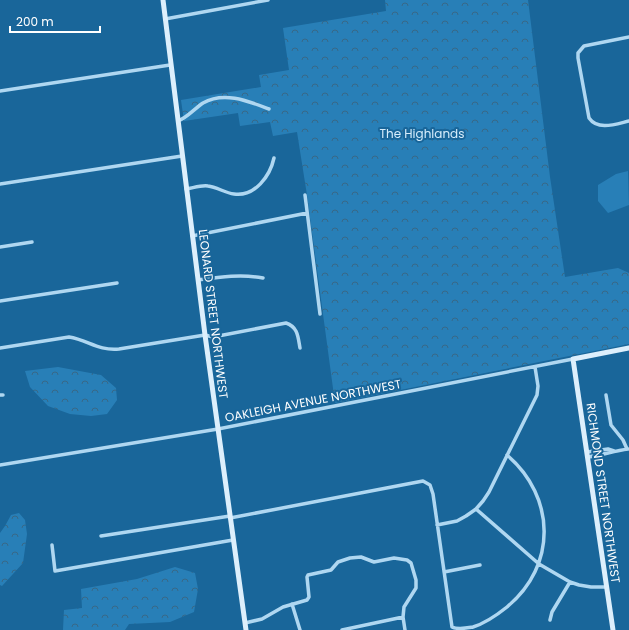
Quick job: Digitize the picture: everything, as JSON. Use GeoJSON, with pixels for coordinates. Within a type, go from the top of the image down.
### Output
{"type":"FeatureCollection","features":[{"type":"Feature","properties":{"kind":"main road","name":"LEONARD STREET NORTHWEST"},"geometry":{"type":"LineString","coordinates":[[163,0],[205,335],[246,630]]}},
{"type":"Feature","properties":{"kind":"main road","name":"OAKLEIGH AVENUE NORTHWEST"},"geometry":{"type":"LineString","coordinates":[[573,359],[629,348]]}},
{"type":"Feature","properties":{"kind":"main road","name":"RICHMOND STREET NORTHWEST"},"geometry":{"type":"LineString","coordinates":[[573,359],[613,630]]}},
{"type":"Feature","properties":{"kind":"street"},"geometry":{"type":"LineString","coordinates":[[165,19],[268,0]]}},
{"type":"Feature","properties":{"kind":"street"},"geometry":{"type":"LineString","coordinates":[[629,36],[584,46],[578,53],[589,118],[596,125],[603,126],[629,121]]}},
{"type":"Feature","properties":{"kind":"street"},"geometry":{"type":"LineString","coordinates":[[0,91],[170,65]]}},
{"type":"Feature","properties":{"kind":"street"},"geometry":{"type":"LineString","coordinates":[[178,121],[186,118],[211,99],[238,98],[269,109]]}},
{"type":"Feature","properties":{"kind":"street"},"geometry":{"type":"LineString","coordinates":[[0,184],[182,156]]}},
{"type":"Feature","properties":{"kind":"street"},"geometry":{"type":"LineString","coordinates":[[186,189],[206,186],[234,194],[250,192],[268,176],[274,158]]}},
{"type":"Feature","properties":{"kind":"street"},"geometry":{"type":"LineString","coordinates":[[305,195],[320,314]]}},
{"type":"Feature","properties":{"kind":"street"},"geometry":{"type":"LineString","coordinates":[[192,236],[307,213]]}},
{"type":"Feature","properties":{"kind":"street"},"geometry":{"type":"LineString","coordinates":[[0,247],[32,242]]}},
{"type":"Feature","properties":{"kind":"street"},"geometry":{"type":"LineString","coordinates":[[198,280],[230,276],[250,276],[263,278]]}},
{"type":"Feature","properties":{"kind":"street"},"geometry":{"type":"LineString","coordinates":[[0,301],[117,282]]}},
{"type":"Feature","properties":{"kind":"street"},"geometry":{"type":"LineString","coordinates":[[0,348],[76,338],[109,350],[205,335],[213,337],[286,323],[292,325],[296,330],[300,348]]}},
{"type":"Feature","properties":{"kind":"street","name":"OAKLEIGH AVENUE NORTHWEST"},"geometry":{"type":"LineString","coordinates":[[0,465],[218,429],[573,359]]}},
{"type":"Feature","properties":{"kind":"street"},"geometry":{"type":"LineString","coordinates":[[437,525],[457,520],[476,509],[489,492],[537,394],[538,386],[535,367]]}},
{"type":"Feature","properties":{"kind":"street"},"geometry":{"type":"LineString","coordinates":[[588,455],[608,454],[614,451],[628,449],[611,425],[606,395]]}},
{"type":"Feature","properties":{"kind":"street"},"geometry":{"type":"LineString","coordinates":[[100,536],[230,517],[423,481],[432,488],[452,627],[456,629],[472,627],[485,622],[500,612],[520,595],[530,581],[539,564],[544,544],[544,518],[538,496],[525,473],[507,455]]}},
{"type":"Feature","properties":{"kind":"street"},"geometry":{"type":"LineString","coordinates":[[476,509],[539,564],[570,582],[585,586],[607,587]]}},
{"type":"Feature","properties":{"kind":"street"},"geometry":{"type":"LineString","coordinates":[[52,545],[55,571],[233,540]]}},
{"type":"Feature","properties":{"kind":"street"},"geometry":{"type":"LineString","coordinates":[[245,623],[262,619],[283,607],[307,600],[309,597],[306,577],[308,575],[331,570],[338,562],[361,557],[374,562],[402,558],[411,564],[416,580],[416,588],[404,607],[403,617],[405,630]]}},
{"type":"Feature","properties":{"kind":"street"},"geometry":{"type":"LineString","coordinates":[[444,572],[480,565]]}},
{"type":"Feature","properties":{"kind":"street"},"geometry":{"type":"LineString","coordinates":[[550,620],[552,612],[570,582]]}},
{"type":"Feature","properties":{"kind":"street"},"geometry":{"type":"LineString","coordinates":[[292,604],[300,630]]}},
{"type":"Feature","properties":{"kind":"street"},"geometry":{"type":"LineString","coordinates":[[342,630],[403,617]]}},
{"type":"Feature","properties":{"kind":"green space","name":"The Highlands"},"geometry":{"type":"Polygon","coordinates":[[[385,0],[528,0],[550,177],[565,277],[618,268],[629,273],[629,344],[335,403],[297,132],[273,136],[270,122],[240,126],[238,113],[184,121],[181,100],[261,87],[259,75],[289,70],[283,28],[386,11],[385,0]]]}},
{"type":"Feature","properties":{"kind":"green space"},"geometry":{"type":"Polygon","coordinates":[[[628,171],[629,205],[608,213],[598,201],[598,185],[616,174],[628,171]]]}},
{"type":"Feature","properties":{"kind":"green space"},"geometry":{"type":"Polygon","coordinates":[[[58,367],[101,375],[116,388],[117,400],[107,414],[91,416],[70,414],[48,406],[30,387],[25,371],[58,367]]]}},
{"type":"Feature","properties":{"kind":"green space"},"geometry":{"type":"Polygon","coordinates":[[[19,513],[25,520],[27,534],[23,563],[2,586],[0,585],[0,533],[11,515],[19,513]]]}},
{"type":"Feature","properties":{"kind":"green space"},"geometry":{"type":"Polygon","coordinates":[[[175,567],[195,573],[198,589],[194,612],[170,622],[129,624],[125,630],[63,630],[64,610],[82,608],[81,589],[137,579],[175,567]]]}}]}
